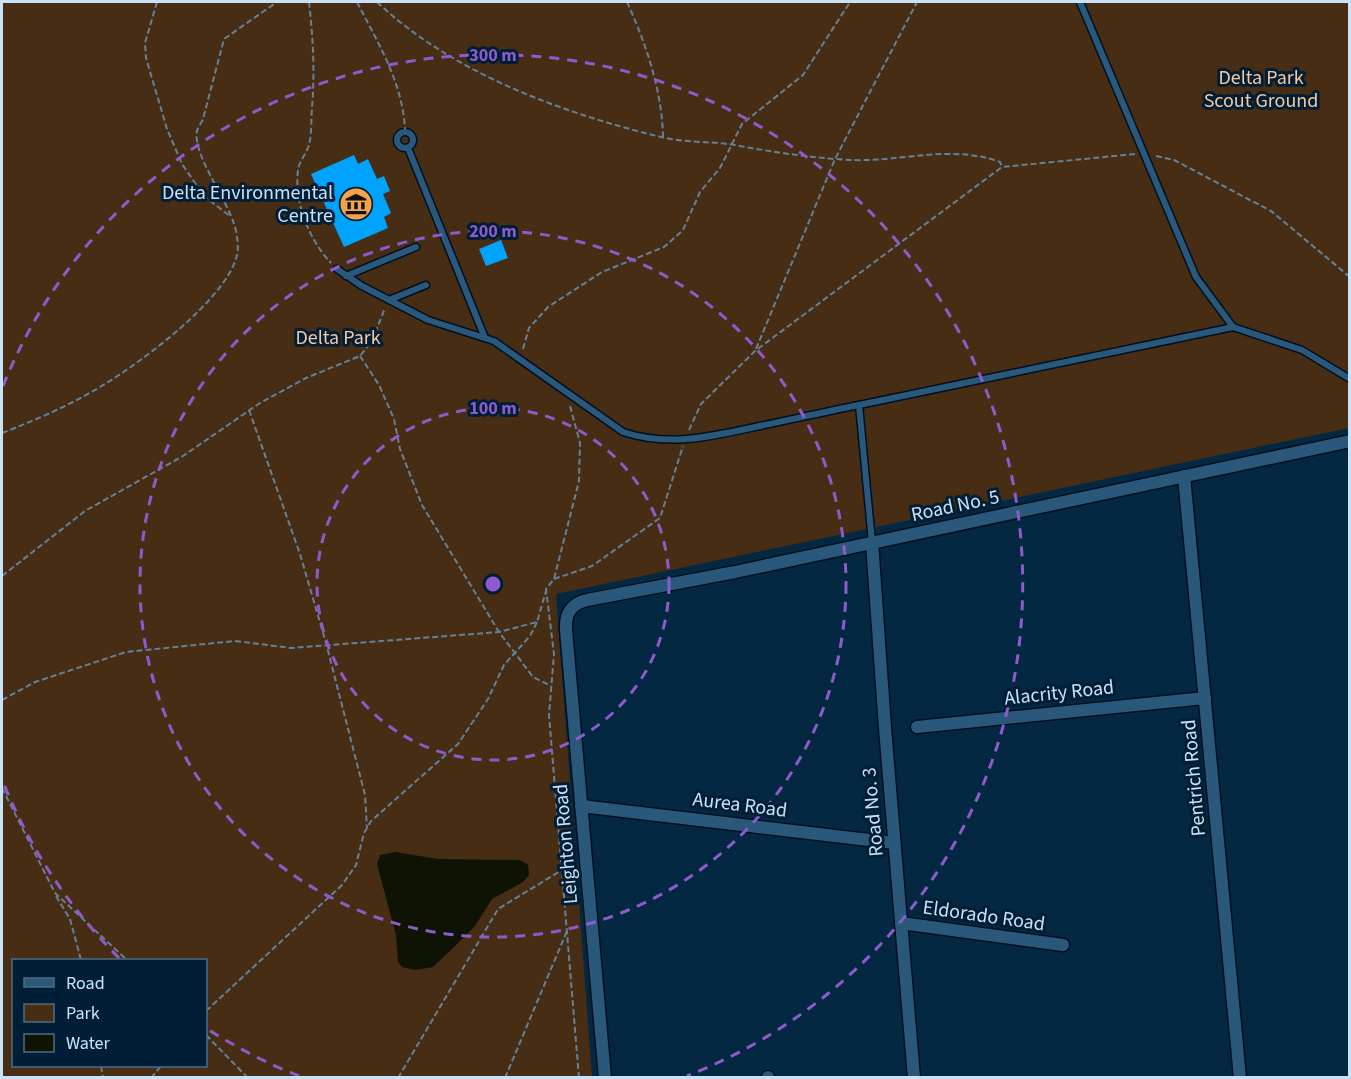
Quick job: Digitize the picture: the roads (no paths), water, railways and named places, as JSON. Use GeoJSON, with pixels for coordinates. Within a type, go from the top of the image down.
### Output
{"type":"FeatureCollection","features":[{"type":"Feature","properties":{"kind":"street","name":"Road No. 5"},"geometry":{"type":"LineString","coordinates":[[570,609],[586,600],[1350,441]]}},
{"type":"Feature","properties":{"kind":"street","name":"Pentrich Road"},"geometry":{"type":"LineString","coordinates":[[1184,476],[1240,1077]]}},
{"type":"Feature","properties":{"kind":"street","name":"Road No. 3"},"geometry":{"type":"LineString","coordinates":[[872,542],[914,1077]]}},
{"type":"Feature","properties":{"kind":"street","name":"Leighton Road"},"geometry":{"type":"LineString","coordinates":[[570,609],[566,617],[566,630],[605,1077]]}},
{"type":"Feature","properties":{"kind":"street","name":"Alacrity Road"},"geometry":{"type":"LineString","coordinates":[[918,727],[1205,698]]}},
{"type":"Feature","properties":{"kind":"street","name":"Aurea Road"},"geometry":{"type":"LineString","coordinates":[[581,806],[894,843]]}},
{"type":"Feature","properties":{"kind":"street","name":"Eldorado Road"},"geometry":{"type":"LineString","coordinates":[[901,923],[1063,945]]}},
{"type":"Feature","properties":{"kind":"lane"},"geometry":{"type":"LineString","coordinates":[[1080,2],[1196,277],[1233,327]]}},
{"type":"Feature","properties":{"kind":"lane"},"geometry":{"type":"LineString","coordinates":[[408,148],[401,147],[398,143],[398,136],[405,132],[413,138],[408,148],[485,338]]}},
{"type":"Feature","properties":{"kind":"lane"},"geometry":{"type":"LineString","coordinates":[[346,276],[416,247]]}},
{"type":"Feature","properties":{"kind":"lane"},"geometry":{"type":"LineString","coordinates":[[337,268],[346,276],[439,325],[494,341],[519,361],[623,432],[647,439],[684,440],[727,435],[1233,327],[1302,350],[1350,379]]}},
{"type":"Feature","properties":{"kind":"lane"},"geometry":{"type":"LineString","coordinates":[[389,300],[426,285]]}},
{"type":"Feature","properties":{"kind":"lane"},"geometry":{"type":"LineString","coordinates":[[859,405],[872,542]]}},
{"type":"Feature","properties":{"kind":"water"},"geometry":{"type":"Polygon","coordinates":[[[395,852],[438,859],[520,860],[528,865],[529,875],[523,882],[492,899],[475,926],[433,967],[415,970],[402,967],[398,962],[396,935],[377,864],[380,855],[395,852]]]}},
{"type":"Feature","properties":{"kind":"place","name":"Delta Environmental Centre"},"geometry":{"type":"Point","coordinates":[356,204]}},
{"type":"Feature","properties":{"kind":"park label","name":"Delta Park Scout Ground"},"geometry":{"type":"Point","coordinates":[1261,88]}},
{"type":"Feature","properties":{"kind":"park label","name":"Delta Park"},"geometry":{"type":"Point","coordinates":[338,337]}}]}
